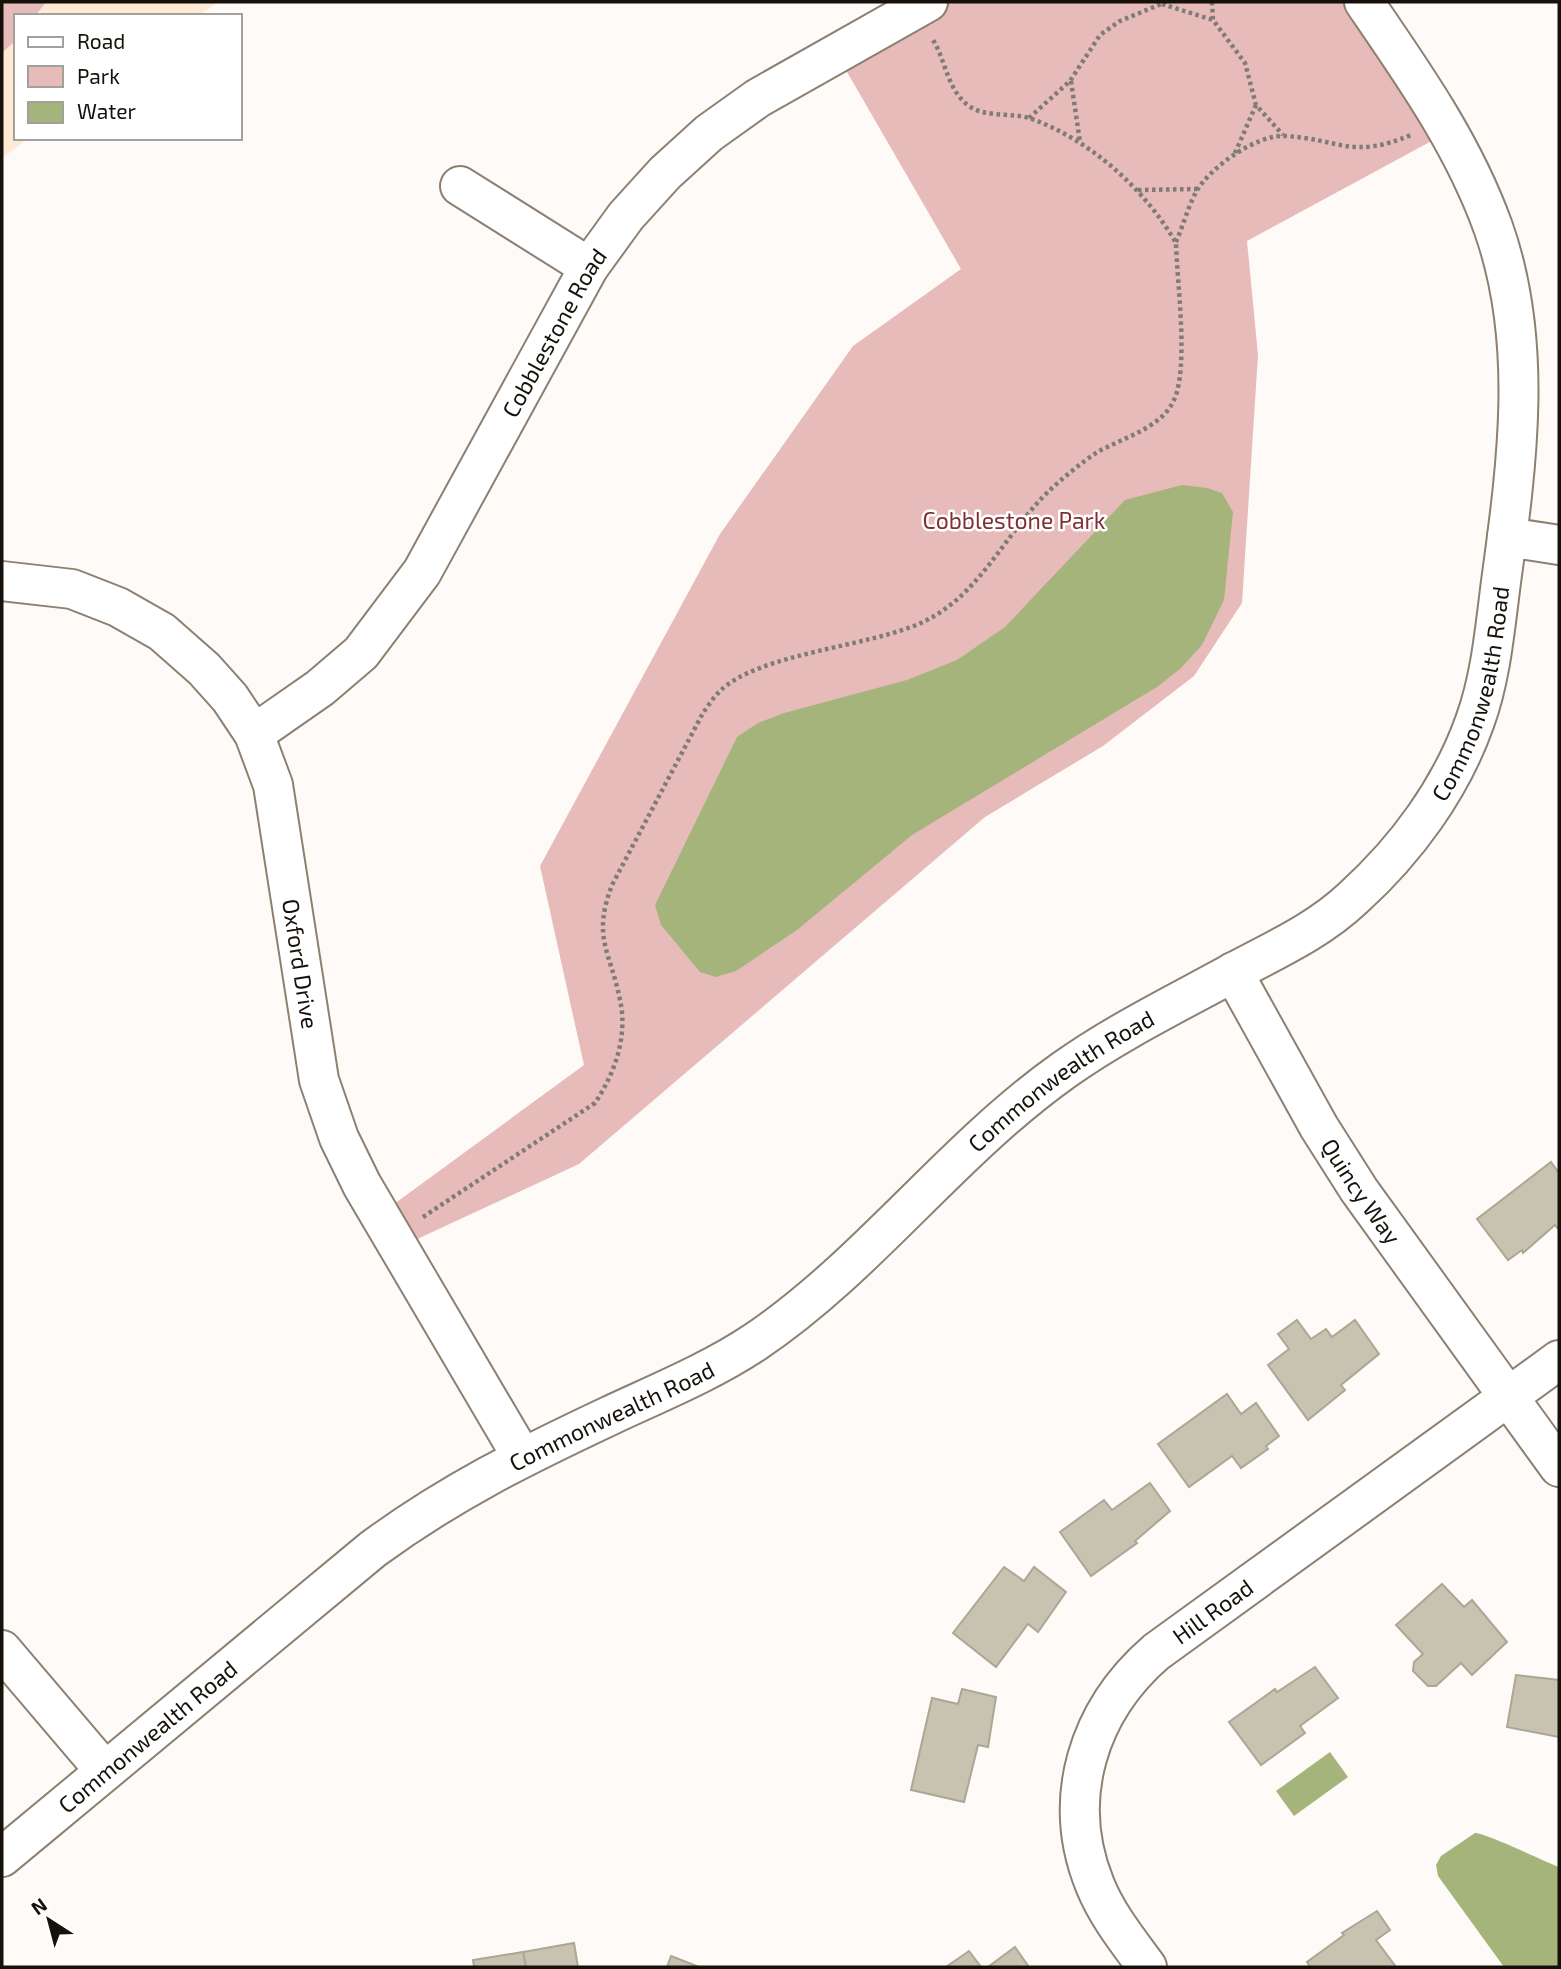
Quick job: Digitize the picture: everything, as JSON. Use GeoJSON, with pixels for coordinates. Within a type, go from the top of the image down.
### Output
{"type":"FeatureCollection","features":[{"type":"Feature","properties":{"kind":"street","name":"Commonwealth Road"},"geometry":{"type":"LineString","coordinates":[[2,1857],[373,1549],[465,1486],[747,1348],[796,1314],[989,1128],[1028,1095],[1072,1064],[1233,972],[1308,934],[1350,901],[1392,859],[1430,811],[1476,720],[1490,663],[1520,420],[1519,359],[1511,293],[1495,231],[1470,169],[1445,120],[1364,2]]}},
{"type":"Feature","properties":{"kind":"street","name":"Cobblestone Road"},"geometry":{"type":"LineString","coordinates":[[254,734],[320,688],[361,653],[422,572],[589,267],[657,181],[709,133],[758,98],[921,6]]}},
{"type":"Feature","properties":{"kind":"street"},"geometry":{"type":"LineString","coordinates":[[460,186],[589,267]]}},
{"type":"Feature","properties":{"kind":"street"},"geometry":{"type":"LineString","coordinates":[[1507,537],[1559,545]]}},
{"type":"Feature","properties":{"kind":"street","name":"Oxford Drive"},"geometry":{"type":"LineString","coordinates":[[2,581],[72,589],[118,607],[162,632],[204,668],[230,698],[254,734],[273,785],[284,837],[319,1080],[339,1138],[362,1185],[522,1457]]}},
{"type":"Feature","properties":{"kind":"street","name":"Quincy Way"},"geometry":{"type":"LineString","coordinates":[[1233,972],[1319,1128],[1359,1190],[1559,1467]]}},
{"type":"Feature","properties":{"kind":"street","name":"Hill Road"},"geometry":{"type":"LineString","coordinates":[[1147,1967],[1103,1902],[1089,1869],[1082,1835],[1081,1800],[1087,1758],[1113,1696],[1156,1652],[1559,1360]]}},
{"type":"Feature","properties":{"kind":"street"},"geometry":{"type":"LineString","coordinates":[[2,1650],[105,1771]]}},
{"type":"Feature","properties":{"kind":"path"},"geometry":{"type":"LineString","coordinates":[[1212,2],[1213,20],[1245,63],[1256,105],[1283,135]]}},
{"type":"Feature","properties":{"kind":"path"},"geometry":{"type":"LineString","coordinates":[[1029,118],[1070,80],[1100,35],[1120,21],[1163,3],[1213,20]]}},
{"type":"Feature","properties":{"kind":"path"},"geometry":{"type":"LineString","coordinates":[[921,6],[956,91],[970,107],[1029,118],[1080,142],[1138,190],[1176,243]]}},
{"type":"Feature","properties":{"kind":"path"},"geometry":{"type":"LineString","coordinates":[[1070,80],[1080,142]]}},
{"type":"Feature","properties":{"kind":"path"},"geometry":{"type":"LineString","coordinates":[[1235,153],[1256,105]]}},
{"type":"Feature","properties":{"kind":"path"},"geometry":{"type":"LineString","coordinates":[[392,1236],[586,1110],[595,1103],[610,1081],[623,1022],[620,1000],[601,932],[603,908],[612,885],[696,725],[719,691],[739,677],[762,667],[895,632],[923,622],[949,607],[973,584],[1050,490],[1096,453],[1137,433],[1172,404],[1181,383],[1176,243],[1197,189],[1235,153],[1256,142],[1283,135],[1357,149],[1385,146],[1445,120]]}},
{"type":"Feature","properties":{"kind":"path"},"geometry":{"type":"LineString","coordinates":[[1138,190],[1197,189]]}},
{"type":"Feature","properties":{"kind":"shaded area"},"geometry":{"type":"Polygon","coordinates":[[[2,2],[218,2],[201,14],[14,14],[14,140],[26,140],[2,158],[2,2]]]}},
{"type":"Feature","properties":{"kind":"green space"},"geometry":{"type":"Polygon","coordinates":[[[2,2],[46,2],[37,14],[14,14],[14,42],[2,53],[2,2]]]}},
{"type":"Feature","properties":{"kind":"green space","name":"Cobblestone Park"},"geometry":{"type":"Polygon","coordinates":[[[928,2],[1364,2],[1450,131],[1247,241],[1258,355],[1242,603],[1194,676],[1103,746],[985,817],[579,1164],[400,1247],[379,1215],[584,1065],[540,866],[720,534],[853,346],[961,269],[836,53],[928,2]]]}},
{"type":"Feature","properties":{"kind":"water"},"geometry":{"type":"Polygon","coordinates":[[[1182,485],[1222,493],[1233,512],[1224,600],[1202,645],[1180,669],[1157,687],[912,835],[797,930],[736,971],[716,977],[700,972],[661,925],[655,905],[737,737],[758,723],[784,713],[907,680],[957,660],[1005,627],[1125,500],[1182,485]]]}},
{"type":"Feature","properties":{"kind":"water"},"geometry":{"type":"Polygon","coordinates":[[[1330,1752],[1348,1777],[1294,1816],[1276,1791],[1330,1752]]]}},
{"type":"Feature","properties":{"kind":"water"},"geometry":{"type":"Polygon","coordinates":[[[1475,1833],[1559,1867],[1559,1967],[1504,1967],[1438,1876],[1436,1865],[1441,1856],[1475,1833]]]}},
{"type":"Feature","properties":{"kind":"building"},"geometry":{"type":"Polygon","coordinates":[[[1551,1162],[1559,1173],[1559,1230],[1555,1225],[1523,1253],[1522,1250],[1508,1260],[1477,1219],[1551,1162]]]}},
{"type":"Feature","properties":{"kind":"building"},"geometry":{"type":"Polygon","coordinates":[[[1297,1320],[1311,1339],[1326,1329],[1332,1337],[1355,1320],[1379,1354],[1341,1385],[1345,1390],[1308,1420],[1268,1365],[1289,1349],[1278,1334],[1297,1320]]]}},
{"type":"Feature","properties":{"kind":"building"},"geometry":{"type":"Polygon","coordinates":[[[1227,1394],[1241,1414],[1256,1403],[1279,1436],[1266,1446],[1268,1449],[1241,1468],[1232,1456],[1189,1487],[1158,1444],[1227,1394]]]}},
{"type":"Feature","properties":{"kind":"building"},"geometry":{"type":"Polygon","coordinates":[[[1150,1483],[1170,1511],[1135,1541],[1137,1543],[1091,1576],[1060,1532],[1104,1500],[1112,1510],[1150,1483]]]}},
{"type":"Feature","properties":{"kind":"building"},"geometry":{"type":"Polygon","coordinates":[[[1004,1567],[1024,1581],[1034,1567],[1066,1592],[1038,1632],[1028,1624],[996,1667],[953,1633],[1004,1567]]]}},
{"type":"Feature","properties":{"kind":"building"},"geometry":{"type":"Polygon","coordinates":[[[1442,1584],[1464,1607],[1472,1600],[1507,1642],[1472,1675],[1461,1663],[1436,1686],[1428,1686],[1413,1671],[1414,1662],[1423,1654],[1396,1625],[1442,1584]]]}},
{"type":"Feature","properties":{"kind":"building"},"geometry":{"type":"Polygon","coordinates":[[[1315,1667],[1338,1698],[1300,1726],[1305,1733],[1261,1765],[1229,1722],[1275,1689],[1277,1692],[1315,1667]]]}},
{"type":"Feature","properties":{"kind":"building"},"geometry":{"type":"Polygon","coordinates":[[[1516,1675],[1559,1680],[1559,1737],[1507,1727],[1516,1675]]]}},
{"type":"Feature","properties":{"kind":"building"},"geometry":{"type":"Polygon","coordinates":[[[962,1689],[996,1697],[988,1747],[978,1745],[964,1802],[911,1790],[932,1698],[958,1704],[962,1689]]]}},
{"type":"Feature","properties":{"kind":"building"},"geometry":{"type":"Polygon","coordinates":[[[1377,1911],[1390,1930],[1376,1940],[1396,1967],[1310,1967],[1307,1962],[1344,1935],[1342,1933],[1377,1911]]]}},
{"type":"Feature","properties":{"kind":"building"},"geometry":{"type":"Polygon","coordinates":[[[574,1943],[578,1967],[526,1967],[523,1952],[574,1943]]]}},
{"type":"Feature","properties":{"kind":"building"},"geometry":{"type":"Polygon","coordinates":[[[1015,1947],[1029,1967],[988,1967],[1015,1947]]]}},
{"type":"Feature","properties":{"kind":"building"},"geometry":{"type":"Polygon","coordinates":[[[969,1951],[981,1967],[946,1967],[969,1951]]]}},
{"type":"Feature","properties":{"kind":"building"},"geometry":{"type":"Polygon","coordinates":[[[523,1952],[526,1967],[474,1967],[473,1960],[523,1952]]]}},
{"type":"Feature","properties":{"kind":"building"},"geometry":{"type":"Polygon","coordinates":[[[671,1956],[699,1967],[667,1967],[671,1956]]]}}]}
